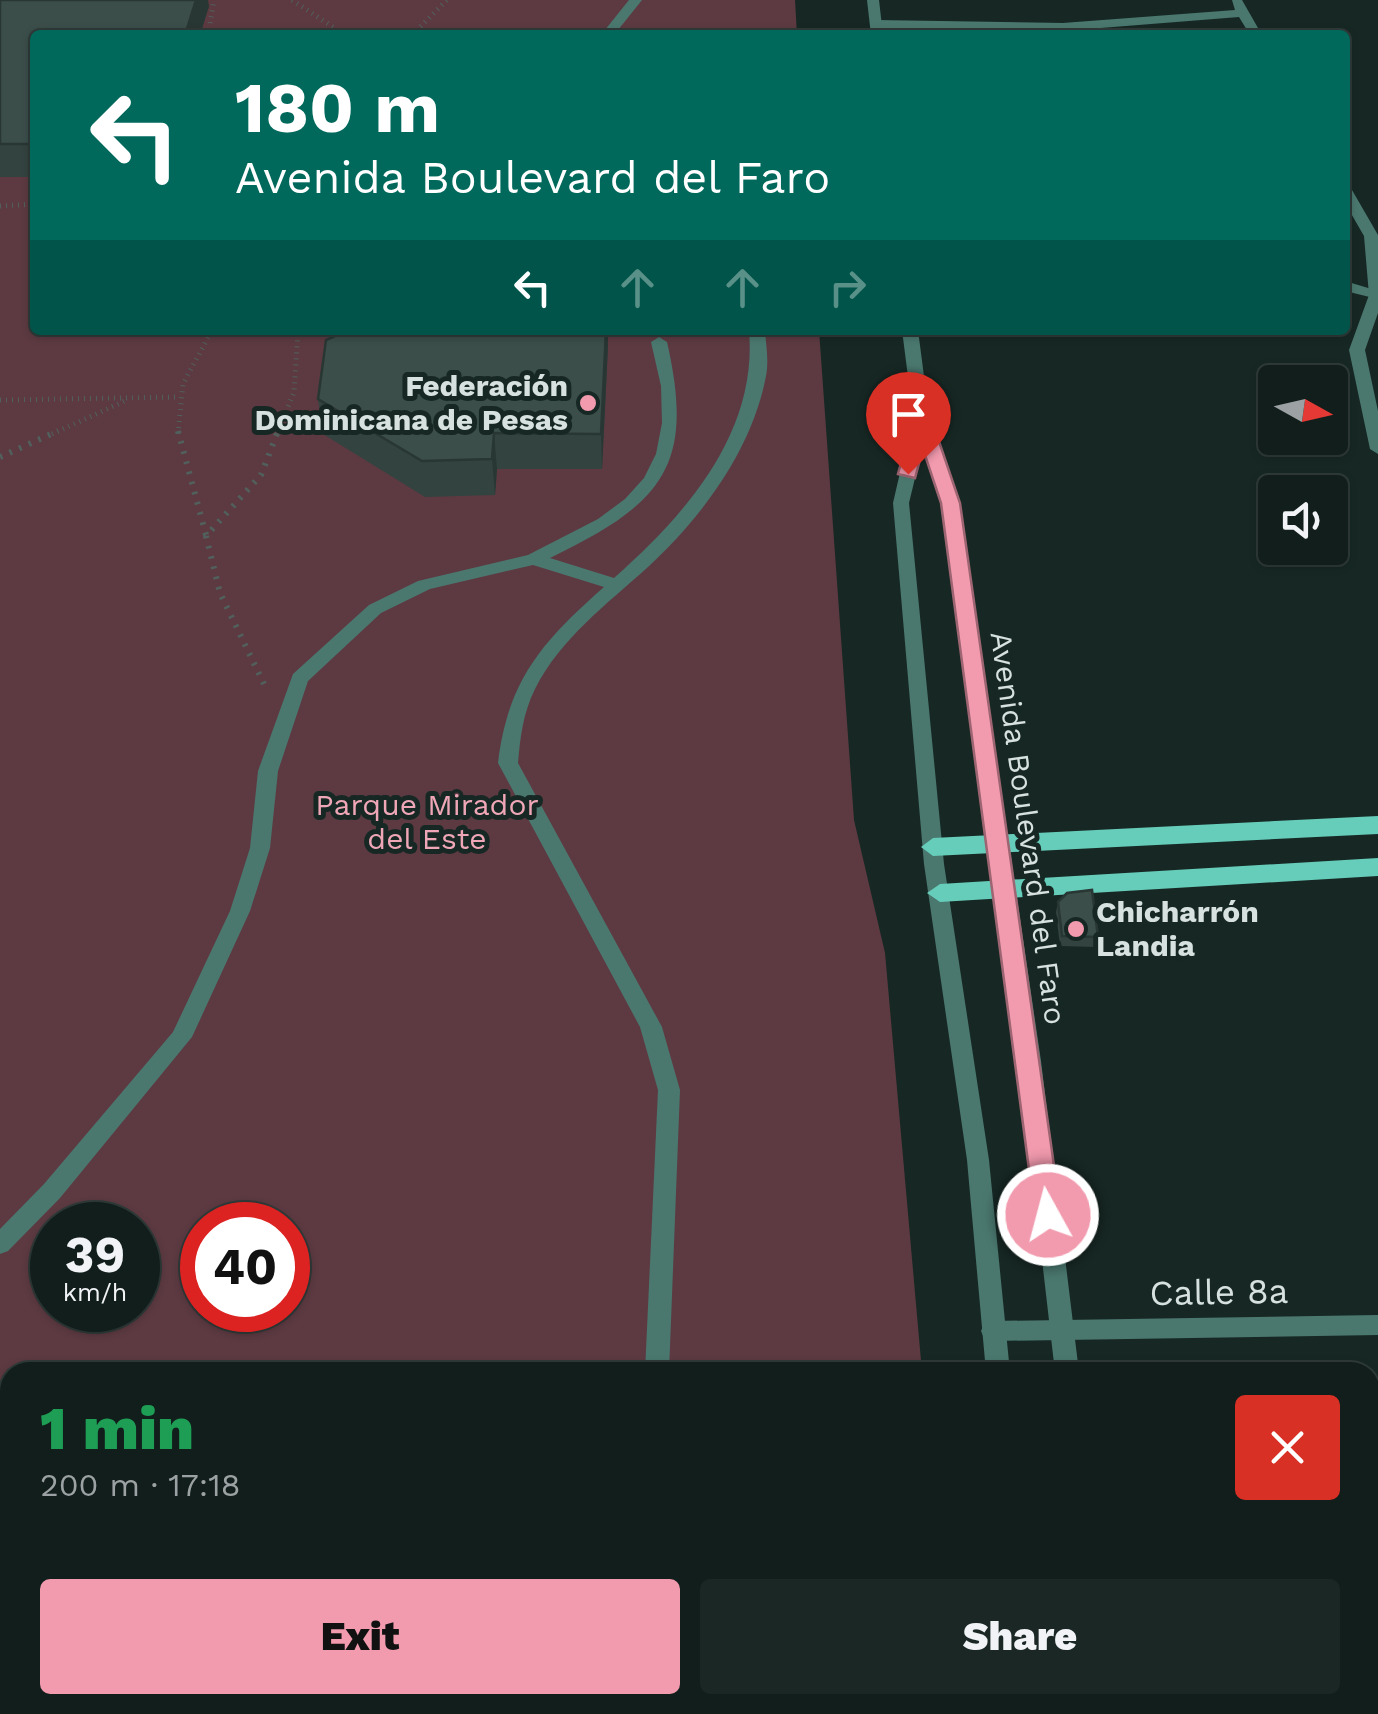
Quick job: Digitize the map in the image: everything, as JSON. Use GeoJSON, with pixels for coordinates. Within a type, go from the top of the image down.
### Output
{"type":"FeatureCollection","features":[{"type":"Feature","properties":{"kind":"main road"},"geometry":{"type":"LineString","coordinates":[[933,847],[1378,825]]}},
{"type":"Feature","properties":{"kind":"main road"},"geometry":{"type":"LineString","coordinates":[[940,893],[1378,867]]}},
{"type":"Feature","properties":{"kind":"street"},"geometry":{"type":"LineString","coordinates":[[611,30],[636,0]]}},
{"type":"Feature","properties":{"kind":"street"},"geometry":{"type":"LineString","coordinates":[[873,0],[877,30],[1063,27],[1240,6],[1253,30]]}},
{"type":"Feature","properties":{"kind":"street"},"geometry":{"type":"LineString","coordinates":[[1350,199],[1372,236],[1377,295],[1357,350],[1378,449]]}},
{"type":"Feature","properties":{"kind":"street"},"geometry":{"type":"LineString","coordinates":[[1350,287],[1377,295]]}},
{"type":"Feature","properties":{"kind":"street"},"geometry":{"type":"LineString","coordinates":[[657,1362],[669,1090],[651,1027],[508,763],[508,729],[536,666],[614,584],[671,535],[728,451],[759,372],[757,335]]}},
{"type":"Feature","properties":{"kind":"street","name":"Avenida Boulevard del Faro"},"geometry":{"type":"LineString","coordinates":[[911,335],[921,415],[950,503],[1006,891],[1066,1362]]}},
{"type":"Feature","properties":{"kind":"street"},"geometry":{"type":"LineString","coordinates":[[0,1244],[52,1191],[180,1037],[240,911],[260,848],[268,771],[300,678],[375,609],[424,585],[534,558],[622,514],[646,490],[662,457],[668,428],[670,379],[659,342]]}},
{"type":"Feature","properties":{"kind":"street","name":"Avenida Boulevard del Faro"},"geometry":{"type":"LineString","coordinates":[[921,415],[902,503],[933,847],[978,1160],[997,1362]]}},
{"type":"Feature","properties":{"kind":"street"},"geometry":{"type":"LineString","coordinates":[[534,558],[614,584]]}},
{"type":"Feature","properties":{"kind":"street","name":"Calle 8a"},"geometry":{"type":"LineString","coordinates":[[993,1331],[1378,1324]]}},
{"type":"Feature","properties":{"kind":"path"},"geometry":{"type":"LineString","coordinates":[[209,30],[214,0]]}},
{"type":"Feature","properties":{"kind":"path"},"geometry":{"type":"LineString","coordinates":[[292,0],[337,30]]}},
{"type":"Feature","properties":{"kind":"path"},"geometry":{"type":"LineString","coordinates":[[417,30],[447,0]]}},
{"type":"Feature","properties":{"kind":"path"},"geometry":{"type":"LineString","coordinates":[[0,206],[30,204]]}},
{"type":"Feature","properties":{"kind":"path"},"geometry":{"type":"LineString","coordinates":[[208,335],[188,364],[178,398],[176,432],[181,460],[220,592],[286,719]]}},
{"type":"Feature","properties":{"kind":"path"},"geometry":{"type":"LineString","coordinates":[[206,536],[262,475],[294,392],[298,335]]}},
{"type":"Feature","properties":{"kind":"path"},"geometry":{"type":"LineString","coordinates":[[0,457],[132,398]]}},
{"type":"Feature","properties":{"kind":"path"},"geometry":{"type":"LineString","coordinates":[[0,400],[178,398]]}},
{"type":"Feature","properties":{"kind":"green space","name":"Parque Mirador del Este"},"geometry":{"type":"Polygon","coordinates":[[[0,0],[795,0],[797,30],[30,30],[30,335],[819,335],[854,820],[885,953],[921,1362],[0,1362],[0,0]]]}},
{"type":"Feature","properties":{"kind":"building"},"geometry":{"type":"Polygon","coordinates":[[[0,0],[196,0],[187,30],[30,30],[30,144],[0,144],[0,0]]]}},
{"type":"Feature","properties":{"kind":"building"},"geometry":{"type":"Polygon","coordinates":[[[337,335],[606,335],[601,434],[494,433],[492,459],[422,461],[318,399],[326,340],[337,335]]]}},
{"type":"Feature","properties":{"kind":"building","name":"Chicharrón Landia"},"geometry":{"type":"Polygon","coordinates":[[[1092,890],[1098,937],[1062,936],[1058,902],[1067,893],[1092,890]]]}},
{"type":"Feature","properties":{"kind":"place","name":"Federación Dominicana de Pesas"},"geometry":{"type":"Point","coordinates":[588,403]}},
{"type":"Feature","properties":{"kind":"place","name":"Chicharrón Landia"},"geometry":{"type":"Point","coordinates":[1076,929]}},
{"type":"Feature","properties":{"kind":"route"},"geometry":{"type":"LineString","coordinates":[[908,474],[921,415],[950,503],[1030,1061],[1048,1215]]}}]}
